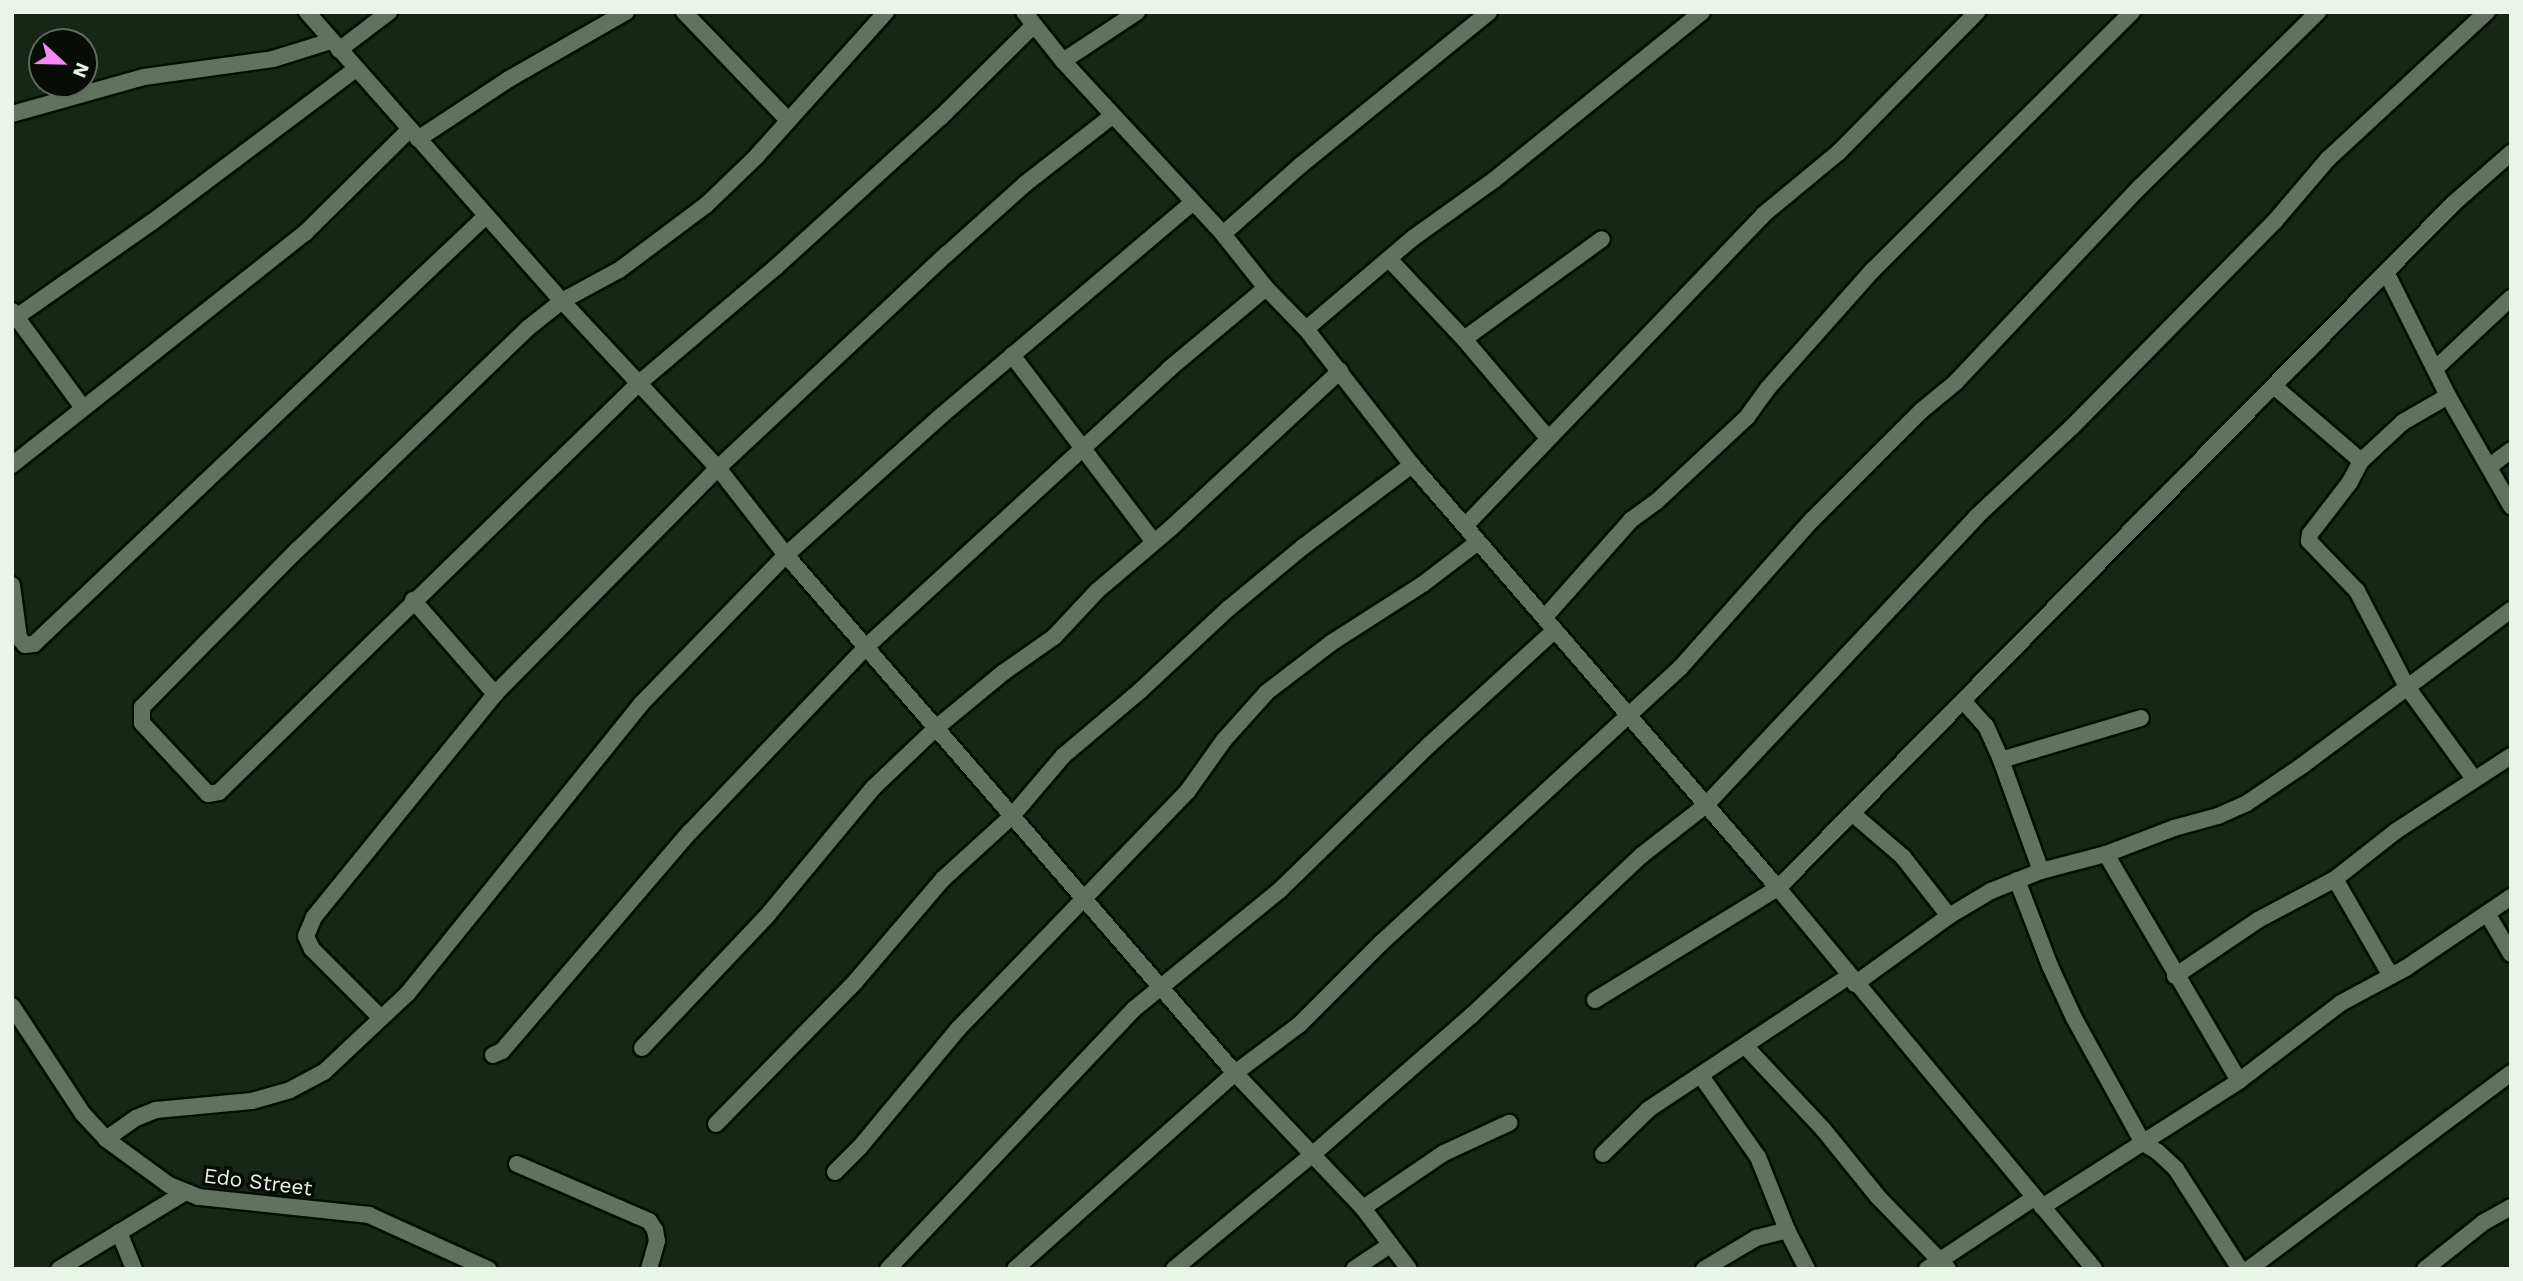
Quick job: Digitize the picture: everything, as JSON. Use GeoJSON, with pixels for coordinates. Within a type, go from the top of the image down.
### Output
{"type":"FeatureCollection","features":[{"type":"Feature","properties":{"kind":"street"},"geometry":{"type":"LineString","coordinates":[[307,12],[562,301],[718,468],[786,555],[1235,1073],[1363,1208],[1409,1269]]}},
{"type":"Feature","properties":{"kind":"street"},"geometry":{"type":"LineString","coordinates":[[12,114],[144,78],[273,59],[335,46],[389,12]]}},
{"type":"Feature","properties":{"kind":"street"},"geometry":{"type":"LineString","coordinates":[[12,465],[304,233],[414,134],[626,12]]}},
{"type":"Feature","properties":{"kind":"street"},"geometry":{"type":"LineString","coordinates":[[684,12],[788,120]]}},
{"type":"Feature","properties":{"kind":"street"},"geometry":{"type":"LineString","coordinates":[[886,12],[706,205],[619,270],[562,301],[501,352],[249,598],[142,707],[142,723],[208,794],[214,795],[638,384],[776,267],[940,118],[1029,19],[1112,116],[1223,234],[1266,288],[1306,329],[1412,465],[1778,888],[2094,1269]]}},
{"type":"Feature","properties":{"kind":"street"},"geometry":{"type":"LineString","coordinates":[[1063,61],[1137,12]]}},
{"type":"Feature","properties":{"kind":"street"},"geometry":{"type":"LineString","coordinates":[[1223,234],[1301,165],[1489,12]]}},
{"type":"Feature","properties":{"kind":"street"},"geometry":{"type":"LineString","coordinates":[[1306,329],[1389,259],[1494,180],[1702,12]]}},
{"type":"Feature","properties":{"kind":"street"},"geometry":{"type":"LineString","coordinates":[[1465,526],[1763,214],[1839,152],[1977,12]]}},
{"type":"Feature","properties":{"kind":"street"},"geometry":{"type":"LineString","coordinates":[[888,1269],[1038,1107],[1134,1009],[1280,890],[1550,623],[1631,520],[1656,502],[1747,417],[1769,388],[1872,271],[2132,12]]}},
{"type":"Feature","properties":{"kind":"street"},"geometry":{"type":"LineString","coordinates":[[1015,1269],[1235,1073],[1299,1025],[1381,943],[1680,668],[1812,520],[1921,411],[1964,373],[2140,187],[2318,12]]}},
{"type":"Feature","properties":{"kind":"street"},"geometry":{"type":"LineString","coordinates":[[1174,1269],[1312,1155],[1472,1015],[1642,855],[1706,805],[1976,517],[2073,426],[2275,221],[2328,159],[2487,12]]}},
{"type":"Feature","properties":{"kind":"street"},"geometry":{"type":"LineString","coordinates":[[83,408],[14,316],[152,222],[356,69]]}},
{"type":"Feature","properties":{"kind":"street"},"geometry":{"type":"LineString","coordinates":[[381,1018],[312,949],[306,936],[308,926],[495,694],[718,468],[1015,193],[1112,116]]}},
{"type":"Feature","properties":{"kind":"street"},"geometry":{"type":"LineString","coordinates":[[1595,1000],[1778,888],[1965,703],[2035,625],[2387,274],[2454,203],[2511,153]]}},
{"type":"Feature","properties":{"kind":"street"},"geometry":{"type":"LineString","coordinates":[[106,1139],[136,1118],[156,1111],[252,1101],[290,1090],[324,1072],[408,993],[642,704],[786,555],[1012,355],[1192,203]]}},
{"type":"Feature","properties":{"kind":"street"},"geometry":{"type":"LineString","coordinates":[[12,585],[19,638],[25,645],[34,644],[486,216]]}},
{"type":"Feature","properties":{"kind":"street"},"geometry":{"type":"LineString","coordinates":[[1464,339],[1602,239]]}},
{"type":"Feature","properties":{"kind":"street"},"geometry":{"type":"LineString","coordinates":[[1389,259],[1464,339],[1548,438]]}},
{"type":"Feature","properties":{"kind":"street"},"geometry":{"type":"LineString","coordinates":[[2387,274],[2448,396],[2511,506]]}},
{"type":"Feature","properties":{"kind":"street"},"geometry":{"type":"LineString","coordinates":[[493,1055],[502,1051],[690,832],[866,647],[1169,369],[1266,288]]}},
{"type":"Feature","properties":{"kind":"street"},"geometry":{"type":"LineString","coordinates":[[2435,369],[2511,298]]}},
{"type":"Feature","properties":{"kind":"street"},"geometry":{"type":"LineString","coordinates":[[1012,355],[1153,541]]}},
{"type":"Feature","properties":{"kind":"street"},"geometry":{"type":"LineString","coordinates":[[642,1048],[766,917],[874,787],[936,728],[1004,672],[1054,638],[1097,591],[1340,371]]}},
{"type":"Feature","properties":{"kind":"street"},"geometry":{"type":"LineString","coordinates":[[2274,387],[2361,461]]}},
{"type":"Feature","properties":{"kind":"street"},"geometry":{"type":"LineString","coordinates":[[2448,396],[2403,422],[2361,461],[2350,482],[2309,534],[2309,541],[2357,591],[2407,687],[2474,779]]}},
{"type":"Feature","properties":{"kind":"street"},"geometry":{"type":"LineString","coordinates":[[2490,466],[2511,450]]}},
{"type":"Feature","properties":{"kind":"street"},"geometry":{"type":"LineString","coordinates":[[716,1124],[855,982],[943,879],[1012,816],[1063,756],[1141,690],[1229,608],[1304,546],[1412,465]]}},
{"type":"Feature","properties":{"kind":"street"},"geometry":{"type":"LineString","coordinates":[[835,1172],[860,1147],[958,1029],[1187,792],[1224,740],[1267,692],[1478,542]]}},
{"type":"Feature","properties":{"kind":"street"},"geometry":{"type":"LineString","coordinates":[[413,600],[495,694]]}},
{"type":"Feature","properties":{"kind":"street"},"geometry":{"type":"LineString","coordinates":[[1603,1154],[1649,1109],[1991,891],[2041,871],[2106,854],[2174,828],[2218,816],[2247,803],[2511,610]]}},
{"type":"Feature","properties":{"kind":"street"},"geometry":{"type":"LineString","coordinates":[[1965,703],[1986,726],[2041,871]]}},
{"type":"Feature","properties":{"kind":"street"},"geometry":{"type":"LineString","coordinates":[[2001,760],[2141,718]]}},
{"type":"Feature","properties":{"kind":"street"},"geometry":{"type":"LineString","coordinates":[[2175,976],[2258,920],[2335,879],[2396,831],[2511,756]]}},
{"type":"Feature","properties":{"kind":"street"},"geometry":{"type":"LineString","coordinates":[[1853,814],[1903,857],[1949,916]]}},
{"type":"Feature","properties":{"kind":"street"},"geometry":{"type":"LineString","coordinates":[[2106,854],[2175,976],[2239,1081]]}},
{"type":"Feature","properties":{"kind":"street"},"geometry":{"type":"LineString","coordinates":[[2335,879],[2391,976]]}},
{"type":"Feature","properties":{"kind":"street"},"geometry":{"type":"LineString","coordinates":[[2017,880],[2074,1018],[2143,1143],[2158,1152],[2176,1169],[2240,1269]]}},
{"type":"Feature","properties":{"kind":"street"},"geometry":{"type":"LineString","coordinates":[[1746,1047],[1823,1129],[1938,1266],[2038,1202],[2143,1143],[2239,1081],[2341,1003],[2391,976],[2488,915],[2511,897]]}},
{"type":"Feature","properties":{"kind":"street"},"geometry":{"type":"LineString","coordinates":[[2488,915],[2511,954]]}},
{"type":"Feature","properties":{"kind":"street","name":"Edo Street"},"geometry":{"type":"LineString","coordinates":[[12,1006],[83,1114],[106,1139],[153,1175],[184,1193],[369,1215],[487,1269]]}},
{"type":"Feature","properties":{"kind":"street"},"geometry":{"type":"LineString","coordinates":[[2249,1269],[2511,1073]]}},
{"type":"Feature","properties":{"kind":"street"},"geometry":{"type":"LineString","coordinates":[[1701,1076],[1758,1157],[1787,1230],[1807,1269]]}},
{"type":"Feature","properties":{"kind":"street"},"geometry":{"type":"LineString","coordinates":[[1363,1208],[1444,1153],[1508,1123]]}},
{"type":"Feature","properties":{"kind":"street"},"geometry":{"type":"LineString","coordinates":[[517,1164],[649,1221],[655,1230],[657,1241],[649,1269]]}},
{"type":"Feature","properties":{"kind":"street"},"geometry":{"type":"LineString","coordinates":[[59,1269],[184,1193]]}},
{"type":"Feature","properties":{"kind":"street"},"geometry":{"type":"LineString","coordinates":[[2426,1269],[2484,1222],[2511,1207]]}},
{"type":"Feature","properties":{"kind":"street"},"geometry":{"type":"LineString","coordinates":[[1704,1269],[1744,1244],[1787,1230]]}},
{"type":"Feature","properties":{"kind":"street"},"geometry":{"type":"LineString","coordinates":[[119,1233],[134,1269]]}},
{"type":"Feature","properties":{"kind":"street"},"geometry":{"type":"LineString","coordinates":[[1354,1269],[1390,1245]]}}]}
